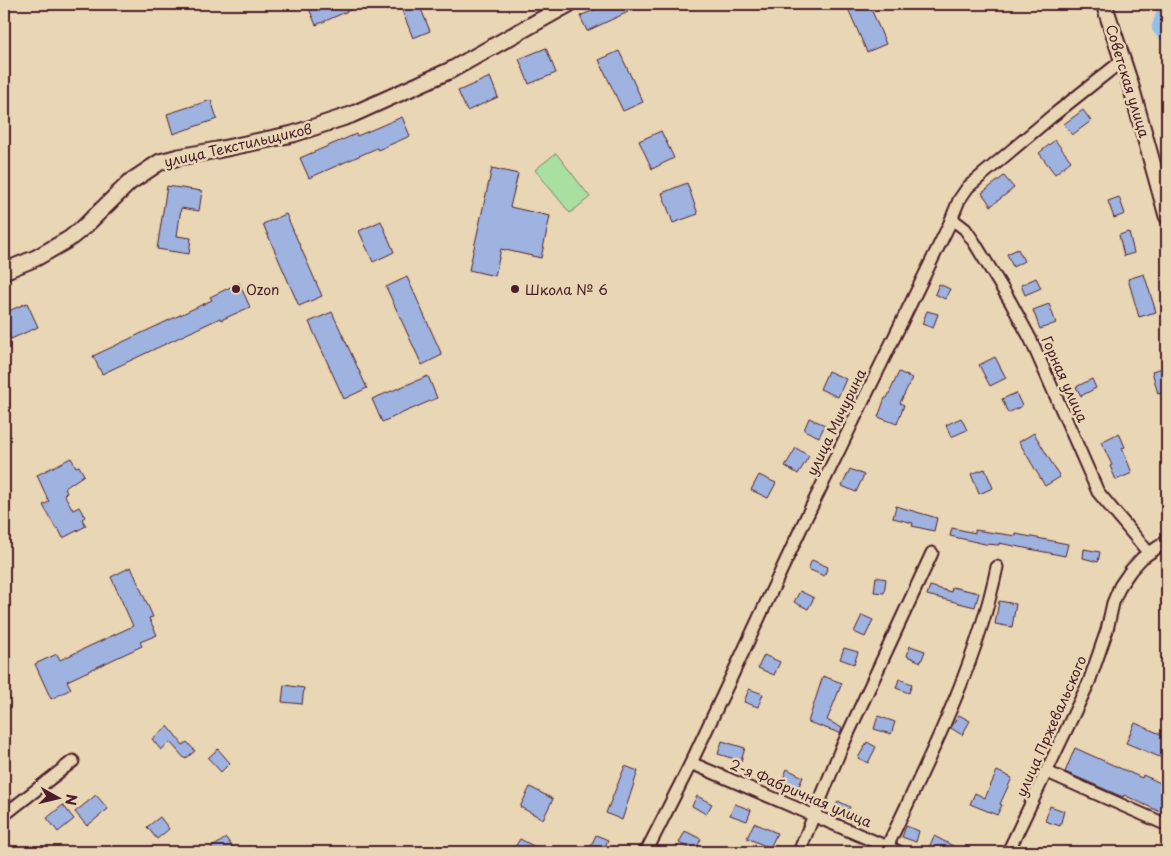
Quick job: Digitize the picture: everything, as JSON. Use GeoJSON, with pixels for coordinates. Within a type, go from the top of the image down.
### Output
{"type":"FeatureCollection","features":[{"type":"Feature","properties":{"kind":"main road","name":"улица Текстильщиков"},"geometry":{"type":"LineString","coordinates":[[4,271],[36,258],[69,239],[94,218],[130,182],[160,162],[179,156],[293,134],[351,115],[451,70],[569,4]]}},
{"type":"Feature","properties":{"kind":"main road","name":"Советская улица"},"geometry":{"type":"LineString","coordinates":[[1104,4],[1123,60],[1167,216]]}},
{"type":"Feature","properties":{"kind":"street","name":"улица Мичурина"},"geometry":{"type":"LineString","coordinates":[[646,852],[691,763],[804,522],[962,195],[974,182],[1051,117],[1123,60]]}},
{"type":"Feature","properties":{"kind":"street","name":"Горная улица"},"geometry":{"type":"LineString","coordinates":[[952,218],[974,242],[1036,350],[1098,492],[1148,552]]}},
{"type":"Feature","properties":{"kind":"street","name":"улица Пржевальского"},"geometry":{"type":"LineString","coordinates":[[1008,852],[1089,682],[1107,630],[1115,596],[1131,570],[1148,552],[1167,541]]}},
{"type":"Feature","properties":{"kind":"street"},"geometry":{"type":"LineString","coordinates":[[799,852],[848,733],[932,553]]}},
{"type":"Feature","properties":{"kind":"street"},"geometry":{"type":"LineString","coordinates":[[887,847],[970,662],[997,567]]}},
{"type":"Feature","properties":{"kind":"street"},"geometry":{"type":"LineString","coordinates":[[4,815],[73,761]]}},
{"type":"Feature","properties":{"kind":"street","name":"2-я Фабричная улица"},"geometry":{"type":"LineString","coordinates":[[691,763],[899,852]]}},
{"type":"Feature","properties":{"kind":"street"},"geometry":{"type":"LineString","coordinates":[[1047,772],[1167,825]]}},
{"type":"Feature","properties":{"kind":"green space"},"geometry":{"type":"Polygon","coordinates":[[[556,153],[590,197],[570,213],[535,170],[556,153]]]}},
{"type":"Feature","properties":{"kind":"building"},"geometry":{"type":"Polygon","coordinates":[[[307,4],[364,4],[316,25],[307,4]]]}},
{"type":"Feature","properties":{"kind":"building"},"geometry":{"type":"Polygon","coordinates":[[[419,4],[430,31],[413,38],[401,8],[419,4]]]}},
{"type":"Feature","properties":{"kind":"building"},"geometry":{"type":"Polygon","coordinates":[[[608,4],[624,4],[628,12],[587,31],[580,16],[608,4]]]}},
{"type":"Feature","properties":{"kind":"building"},"geometry":{"type":"Polygon","coordinates":[[[846,4],[869,4],[886,44],[867,52],[846,4]]]}},
{"type":"Feature","properties":{"kind":"building"},"geometry":{"type":"Polygon","coordinates":[[[546,48],[556,73],[529,84],[519,59],[546,48]]]}},
{"type":"Feature","properties":{"kind":"building"},"geometry":{"type":"Polygon","coordinates":[[[619,51],[643,102],[623,111],[599,60],[619,51]]]}},
{"type":"Feature","properties":{"kind":"building"},"geometry":{"type":"Polygon","coordinates":[[[490,77],[498,97],[467,111],[458,91],[490,77]]]}},
{"type":"Feature","properties":{"kind":"building"},"geometry":{"type":"Polygon","coordinates":[[[211,100],[217,119],[173,134],[167,114],[211,100]]]}},
{"type":"Feature","properties":{"kind":"building"},"geometry":{"type":"Polygon","coordinates":[[[1083,110],[1091,121],[1072,135],[1064,124],[1083,110]]]}},
{"type":"Feature","properties":{"kind":"building"},"geometry":{"type":"Polygon","coordinates":[[[402,117],[410,136],[378,150],[377,148],[309,178],[300,158],[402,117]]]}},
{"type":"Feature","properties":{"kind":"building"},"geometry":{"type":"Polygon","coordinates":[[[661,131],[674,158],[652,169],[639,141],[661,131]]]}},
{"type":"Feature","properties":{"kind":"building"},"geometry":{"type":"Polygon","coordinates":[[[1055,140],[1071,161],[1055,174],[1039,153],[1055,140]]]}},
{"type":"Feature","properties":{"kind":"building"},"geometry":{"type":"Polygon","coordinates":[[[492,168],[518,174],[510,207],[550,216],[541,258],[501,249],[495,276],[469,270],[492,168]]]}},
{"type":"Feature","properties":{"kind":"building"},"geometry":{"type":"Polygon","coordinates":[[[1004,176],[1014,188],[991,206],[982,193],[1004,176]]]}},
{"type":"Feature","properties":{"kind":"building"},"geometry":{"type":"Polygon","coordinates":[[[687,183],[698,214],[673,223],[662,193],[687,183]]]}},
{"type":"Feature","properties":{"kind":"building"},"geometry":{"type":"Polygon","coordinates":[[[167,186],[202,191],[199,211],[181,208],[177,236],[191,238],[189,254],[157,249],[167,186]]]}},
{"type":"Feature","properties":{"kind":"building"},"geometry":{"type":"Polygon","coordinates":[[[1119,197],[1125,214],[1114,218],[1108,201],[1119,197]]]}},
{"type":"Feature","properties":{"kind":"building"},"geometry":{"type":"Polygon","coordinates":[[[286,214],[322,296],[299,306],[263,224],[286,214]]]}},
{"type":"Feature","properties":{"kind":"building"},"geometry":{"type":"Polygon","coordinates":[[[381,221],[394,252],[373,262],[359,231],[381,221]]]}},
{"type":"Feature","properties":{"kind":"building"},"geometry":{"type":"Polygon","coordinates":[[[1129,232],[1134,253],[1124,256],[1119,235],[1129,232]]]}},
{"type":"Feature","properties":{"kind":"building"},"geometry":{"type":"Polygon","coordinates":[[[1018,249],[1024,261],[1013,267],[1007,254],[1018,249]]]}},
{"type":"Feature","properties":{"kind":"building"},"geometry":{"type":"Polygon","coordinates":[[[1144,274],[1156,312],[1139,317],[1128,279],[1144,274]]]}},
{"type":"Feature","properties":{"kind":"building"},"geometry":{"type":"Polygon","coordinates":[[[407,277],[442,355],[422,365],[386,287],[407,277]]]}},
{"type":"Feature","properties":{"kind":"building"},"geometry":{"type":"Polygon","coordinates":[[[1036,278],[1041,288],[1025,295],[1021,285],[1036,278]]]}},
{"type":"Feature","properties":{"kind":"building"},"geometry":{"type":"Polygon","coordinates":[[[239,283],[250,307],[221,320],[220,318],[102,374],[93,356],[212,300],[210,297],[239,283]]]}},
{"type":"Feature","properties":{"kind":"building"},"geometry":{"type":"Polygon","coordinates":[[[939,284],[950,289],[945,299],[935,294],[939,284]]]}},
{"type":"Feature","properties":{"kind":"building"},"geometry":{"type":"Polygon","coordinates":[[[27,303],[38,327],[11,339],[4,322],[4,313],[27,303]]]}},
{"type":"Feature","properties":{"kind":"building"},"geometry":{"type":"Polygon","coordinates":[[[1049,304],[1056,323],[1040,329],[1033,310],[1049,304]]]}},
{"type":"Feature","properties":{"kind":"building"},"geometry":{"type":"Polygon","coordinates":[[[927,311],[938,314],[933,328],[922,324],[927,311]]]}},
{"type":"Feature","properties":{"kind":"building"},"geometry":{"type":"Polygon","coordinates":[[[332,312],[367,388],[344,399],[309,322],[332,312]]]}},
{"type":"Feature","properties":{"kind":"building"},"geometry":{"type":"Polygon","coordinates":[[[995,357],[1006,378],[990,386],[979,365],[995,357]]]}},
{"type":"Feature","properties":{"kind":"building"},"geometry":{"type":"Polygon","coordinates":[[[1167,367],[1167,392],[1158,394],[1152,371],[1167,367]]]}},
{"type":"Feature","properties":{"kind":"building"},"geometry":{"type":"Polygon","coordinates":[[[828,371],[846,379],[838,397],[820,389],[828,371]]]}},
{"type":"Feature","properties":{"kind":"building"},"geometry":{"type":"Polygon","coordinates":[[[899,372],[912,378],[900,403],[904,405],[897,424],[878,417],[885,398],[887,398],[899,372]]]}},
{"type":"Feature","properties":{"kind":"building"},"geometry":{"type":"Polygon","coordinates":[[[428,376],[437,398],[382,422],[372,399],[428,376]]]}},
{"type":"Feature","properties":{"kind":"building"},"geometry":{"type":"Polygon","coordinates":[[[1092,379],[1096,388],[1081,396],[1076,387],[1092,379]]]}},
{"type":"Feature","properties":{"kind":"building"},"geometry":{"type":"Polygon","coordinates":[[[1016,393],[1022,406],[1008,413],[1002,399],[1016,393]]]}},
{"type":"Feature","properties":{"kind":"building"},"geometry":{"type":"Polygon","coordinates":[[[809,418],[825,425],[819,437],[804,430],[809,418]]]}},
{"type":"Feature","properties":{"kind":"building"},"geometry":{"type":"Polygon","coordinates":[[[961,418],[967,430],[951,437],[946,425],[961,418]]]}},
{"type":"Feature","properties":{"kind":"building"},"geometry":{"type":"Polygon","coordinates":[[[1034,433],[1060,477],[1045,486],[1019,442],[1034,433]]]}},
{"type":"Feature","properties":{"kind":"building"},"geometry":{"type":"Polygon","coordinates":[[[1119,433],[1125,447],[1122,448],[1132,473],[1116,480],[1110,466],[1112,465],[1101,442],[1119,433]]]}},
{"type":"Feature","properties":{"kind":"building"},"geometry":{"type":"Polygon","coordinates":[[[796,448],[809,456],[798,474],[785,466],[796,448]]]}},
{"type":"Feature","properties":{"kind":"building"},"geometry":{"type":"Polygon","coordinates":[[[71,458],[84,475],[65,488],[67,493],[64,494],[73,510],[79,507],[85,517],[82,519],[86,526],[63,538],[43,505],[49,502],[37,475],[71,458]]]}},
{"type":"Feature","properties":{"kind":"building"},"geometry":{"type":"Polygon","coordinates":[[[850,469],[864,475],[856,492],[842,486],[850,469]]]}},
{"type":"Feature","properties":{"kind":"building"},"geometry":{"type":"Polygon","coordinates":[[[985,469],[993,488],[979,494],[971,474],[985,469]]]}},
{"type":"Feature","properties":{"kind":"building"},"geometry":{"type":"Polygon","coordinates":[[[759,475],[776,483],[768,498],[751,490],[759,475]]]}},
{"type":"Feature","properties":{"kind":"building"},"geometry":{"type":"Polygon","coordinates":[[[896,506],[937,518],[934,531],[912,526],[913,523],[893,518],[896,506]]]}},
{"type":"Feature","properties":{"kind":"building"},"geometry":{"type":"Polygon","coordinates":[[[952,528],[975,533],[975,530],[1016,536],[1016,534],[1068,544],[1065,556],[999,543],[999,545],[985,544],[950,536],[952,528]]]}},
{"type":"Feature","properties":{"kind":"building"},"geometry":{"type":"Polygon","coordinates":[[[1084,549],[1100,552],[1098,562],[1083,558],[1084,549]]]}},
{"type":"Feature","properties":{"kind":"building"},"geometry":{"type":"Polygon","coordinates":[[[812,560],[828,567],[824,576],[808,569],[812,560]]]}},
{"type":"Feature","properties":{"kind":"building"},"geometry":{"type":"Polygon","coordinates":[[[131,567],[153,617],[149,618],[157,635],[140,642],[142,646],[67,681],[71,689],[51,699],[35,664],[57,654],[60,660],[133,626],[111,577],[131,567]]]}},
{"type":"Feature","properties":{"kind":"building"},"geometry":{"type":"Polygon","coordinates":[[[876,577],[886,579],[884,593],[874,592],[876,577]]]}},
{"type":"Feature","properties":{"kind":"building"},"geometry":{"type":"Polygon","coordinates":[[[930,586],[951,592],[952,587],[979,593],[975,607],[927,595],[930,586]]]}},
{"type":"Feature","properties":{"kind":"building"},"geometry":{"type":"Polygon","coordinates":[[[800,591],[814,598],[808,609],[794,602],[800,591]]]}},
{"type":"Feature","properties":{"kind":"building"},"geometry":{"type":"Polygon","coordinates":[[[999,601],[1016,604],[1012,627],[995,624],[999,601]]]}},
{"type":"Feature","properties":{"kind":"building"},"geometry":{"type":"Polygon","coordinates":[[[862,615],[873,620],[865,637],[854,632],[862,615]]]}},
{"type":"Feature","properties":{"kind":"building"},"geometry":{"type":"Polygon","coordinates":[[[910,646],[925,651],[921,662],[907,656],[910,646]]]}},
{"type":"Feature","properties":{"kind":"building"},"geometry":{"type":"Polygon","coordinates":[[[844,648],[858,652],[854,664],[840,659],[844,648]]]}},
{"type":"Feature","properties":{"kind":"building"},"geometry":{"type":"Polygon","coordinates":[[[764,655],[780,662],[774,675],[758,668],[764,655]]]}},
{"type":"Feature","properties":{"kind":"building"},"geometry":{"type":"Polygon","coordinates":[[[823,676],[842,683],[827,720],[842,728],[840,733],[808,722],[823,676]]]}},
{"type":"Feature","properties":{"kind":"building"},"geometry":{"type":"Polygon","coordinates":[[[899,679],[912,684],[909,693],[896,688],[899,679]]]}},
{"type":"Feature","properties":{"kind":"building"},"geometry":{"type":"Polygon","coordinates":[[[284,685],[304,688],[302,704],[282,702],[284,685]]]}},
{"type":"Feature","properties":{"kind":"building"},"geometry":{"type":"Polygon","coordinates":[[[749,689],[763,694],[758,707],[744,702],[749,689]]]}},
{"type":"Feature","properties":{"kind":"building"},"geometry":{"type":"Polygon","coordinates":[[[959,715],[970,721],[962,735],[951,728],[959,715]]]}},
{"type":"Feature","properties":{"kind":"building"},"geometry":{"type":"Polygon","coordinates":[[[878,716],[895,722],[891,734],[874,729],[878,716]]]}},
{"type":"Feature","properties":{"kind":"building"},"geometry":{"type":"Polygon","coordinates":[[[1135,723],[1167,737],[1167,760],[1126,743],[1135,723]]]}},
{"type":"Feature","properties":{"kind":"building"},"geometry":{"type":"Polygon","coordinates":[[[168,726],[183,745],[187,742],[195,751],[185,759],[170,742],[161,750],[152,739],[168,726]]]}},
{"type":"Feature","properties":{"kind":"building"},"geometry":{"type":"Polygon","coordinates":[[[722,741],[745,748],[741,761],[718,754],[722,741]]]}},
{"type":"Feature","properties":{"kind":"building"},"geometry":{"type":"Polygon","coordinates":[[[867,742],[876,747],[868,763],[858,758],[867,742]]]}},
{"type":"Feature","properties":{"kind":"building"},"geometry":{"type":"Polygon","coordinates":[[[1075,748],[1142,778],[1143,775],[1167,786],[1167,815],[1124,795],[1123,797],[1065,772],[1075,748]]]}},
{"type":"Feature","properties":{"kind":"building"},"geometry":{"type":"Polygon","coordinates":[[[218,749],[230,763],[221,772],[208,758],[218,749]]]}},
{"type":"Feature","properties":{"kind":"building"},"geometry":{"type":"Polygon","coordinates":[[[625,766],[638,771],[622,820],[606,813],[625,766]]]}},
{"type":"Feature","properties":{"kind":"building"},"geometry":{"type":"Polygon","coordinates":[[[787,769],[803,777],[798,788],[782,781],[787,769]]]}},
{"type":"Feature","properties":{"kind":"building"},"geometry":{"type":"Polygon","coordinates":[[[997,771],[1012,778],[997,815],[970,804],[975,793],[985,798],[997,771]]]}},
{"type":"Feature","properties":{"kind":"building"},"geometry":{"type":"Polygon","coordinates":[[[530,787],[553,799],[543,819],[520,807],[530,787]]]}},
{"type":"Feature","properties":{"kind":"building"},"geometry":{"type":"Polygon","coordinates":[[[96,795],[108,809],[87,826],[75,812],[96,795]]]}},
{"type":"Feature","properties":{"kind":"building"},"geometry":{"type":"Polygon","coordinates":[[[697,796],[712,804],[706,814],[692,806],[697,796]]]}},
{"type":"Feature","properties":{"kind":"building"},"geometry":{"type":"Polygon","coordinates":[[[838,801],[850,807],[846,814],[835,808],[838,801]]]}},
{"type":"Feature","properties":{"kind":"building"},"geometry":{"type":"Polygon","coordinates":[[[735,804],[751,810],[747,821],[730,815],[735,804]]]}},
{"type":"Feature","properties":{"kind":"building"},"geometry":{"type":"Polygon","coordinates":[[[63,805],[74,819],[58,832],[47,818],[63,805]]]}},
{"type":"Feature","properties":{"kind":"building"},"geometry":{"type":"Polygon","coordinates":[[[1050,806],[1064,811],[1060,826],[1045,821],[1050,806]]]}},
{"type":"Feature","properties":{"kind":"building"},"geometry":{"type":"Polygon","coordinates":[[[160,817],[169,829],[157,839],[147,827],[160,817]]]}},
{"type":"Feature","properties":{"kind":"building"},"geometry":{"type":"Polygon","coordinates":[[[754,823],[777,833],[770,848],[747,838],[754,823]]]}},
{"type":"Feature","properties":{"kind":"building"},"geometry":{"type":"Polygon","coordinates":[[[906,826],[919,831],[916,842],[902,837],[906,826]]]}},
{"type":"Feature","properties":{"kind":"building"},"geometry":{"type":"Polygon","coordinates":[[[685,831],[701,839],[695,851],[679,843],[685,831]]]}},
{"type":"Feature","properties":{"kind":"building"},"geometry":{"type":"Polygon","coordinates":[[[596,835],[608,840],[603,851],[591,846],[596,835]]]}},
{"type":"Feature","properties":{"kind":"building"},"geometry":{"type":"Polygon","coordinates":[[[934,836],[965,852],[932,852],[928,850],[934,836]]]}},
{"type":"Feature","properties":{"kind":"building"},"geometry":{"type":"Polygon","coordinates":[[[226,838],[236,852],[205,852],[226,838]]]}},
{"type":"Feature","properties":{"kind":"building"},"geometry":{"type":"Polygon","coordinates":[[[520,839],[545,852],[512,852],[520,839]]]}},
{"type":"Feature","properties":{"kind":"waterway"},"geometry":{"type":"LineString","coordinates":[[1167,11],[1162,27],[1167,32]]}},
{"type":"Feature","properties":{"kind":"place","name":"Ozon"},"geometry":{"type":"Point","coordinates":[236,289]}},
{"type":"Feature","properties":{"kind":"place","name":"Школа № 6"},"geometry":{"type":"Point","coordinates":[515,289]}}]}
